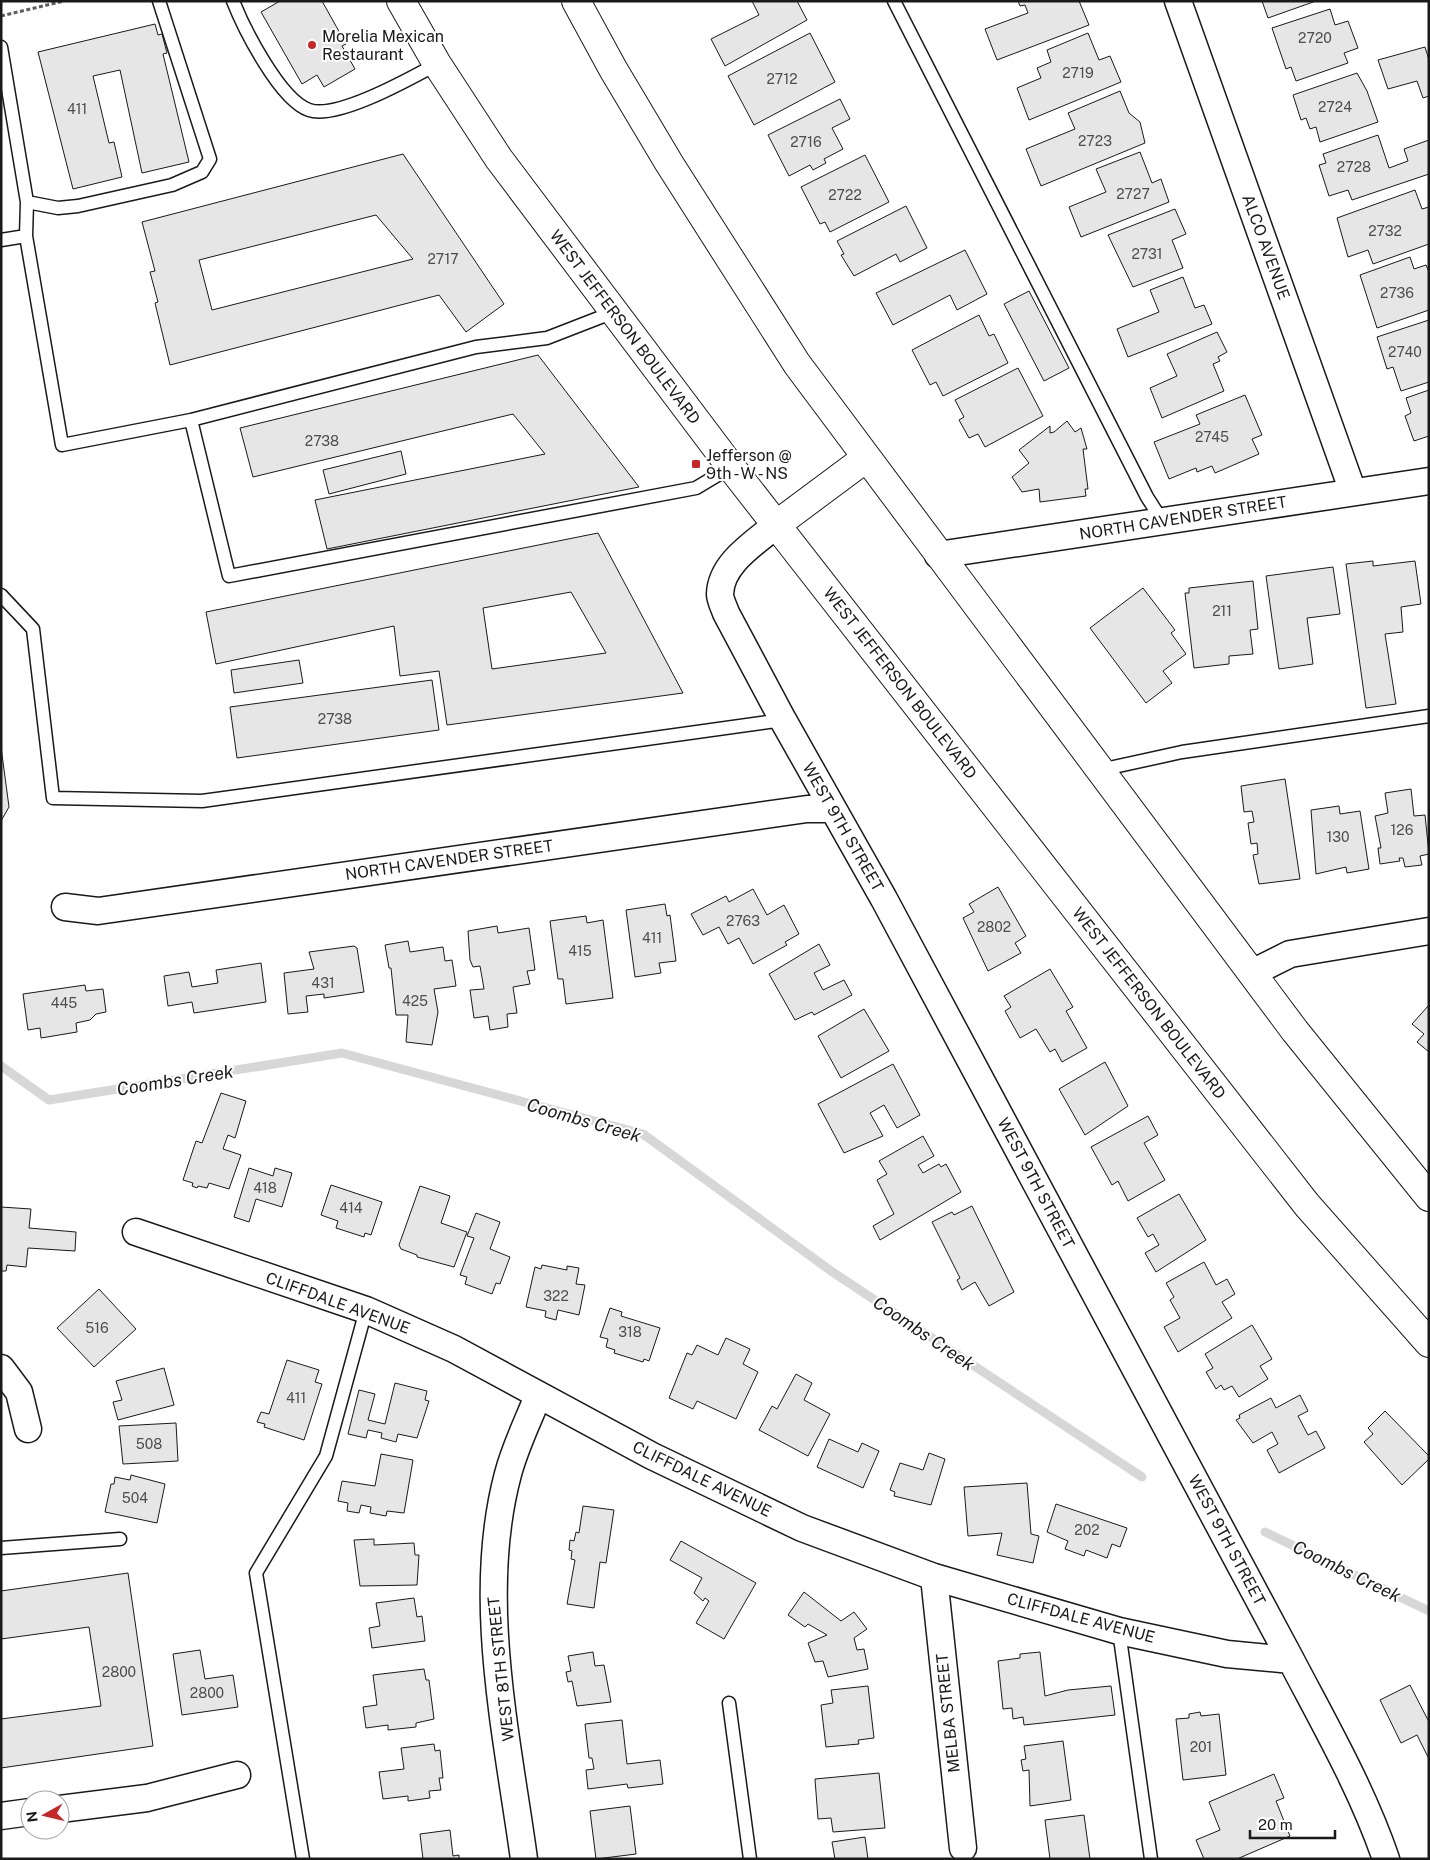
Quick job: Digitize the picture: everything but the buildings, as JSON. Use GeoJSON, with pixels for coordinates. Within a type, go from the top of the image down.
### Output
{"type":"FeatureCollection","features":[{"type":"Feature","properties":{"kind":"main road","name":"WEST JEFFERSON BOULEVARD"},"geometry":{"type":"LineString","coordinates":[[401,1],[437,64],[499,159],[731,467],[1307,1205],[1429,1343]]}},
{"type":"Feature","properties":{"kind":"main road"},"geometry":{"type":"LineString","coordinates":[[576,1],[668,163],[797,364],[1252,973],[1360,1114],[1429,1197]]}},
{"type":"Feature","properties":{"kind":"main road"},"geometry":{"type":"LineString","coordinates":[[776,525],[866,458]]}},
{"type":"Feature","properties":{"kind":"street","name":"ALCO AVENUE"},"geometry":{"type":"LineString","coordinates":[[1178,1],[1353,492]]}},
{"type":"Feature","properties":{"kind":"street","name":"NORTH CAVENDER STREET"},"geometry":{"type":"LineString","coordinates":[[938,555],[1429,481]]}},
{"type":"Feature","properties":{"kind":"street","name":"WEST 9TH STREET"},"geometry":{"type":"LineString","coordinates":[[776,525],[742,554],[724,574],[720,595],[726,613],[832,809],[889,907],[1291,1660],[1366,1806],[1386,1859]]}},
{"type":"Feature","properties":{"kind":"street","name":"NORTH CAVENDER STREET"},"geometry":{"type":"LineString","coordinates":[[65,907],[98,911],[807,809],[832,809]]}},
{"type":"Feature","properties":{"kind":"street"},"geometry":{"type":"LineString","coordinates":[[1252,973],[1290,954],[1429,931]]}},
{"type":"Feature","properties":{"kind":"street","name":"CLIFFDALE AVENUE"},"geometry":{"type":"LineString","coordinates":[[136,1232],[366,1310],[454,1349],[652,1456],[802,1528],[934,1577],[1120,1631],[1227,1654],[1291,1660]]}},
{"type":"Feature","properties":{"kind":"street"},"geometry":{"type":"LineString","coordinates":[[1,1368],[19,1392],[28,1429]]}},
{"type":"Feature","properties":{"kind":"street","name":"WEST 8TH STREET"},"geometry":{"type":"LineString","coordinates":[[524,1859],[497,1660],[492,1605],[495,1547],[508,1474],[538,1396]]}},
{"type":"Feature","properties":{"kind":"street","name":"MELBA STREET"},"geometry":{"type":"LineString","coordinates":[[934,1577],[963,1848]]}},
{"type":"Feature","properties":{"kind":"street"},"geometry":{"type":"LineString","coordinates":[[70,1808],[147,1798],[237,1775]]}},
{"type":"Feature","properties":{"kind":"street"},"geometry":{"type":"LineString","coordinates":[[1,1816],[20,1813]]}},
{"type":"Feature","properties":{"kind":"lane"},"geometry":{"type":"LineString","coordinates":[[27,202],[58,208],[78,206],[172,185],[202,172],[210,159],[160,1]]}},
{"type":"Feature","properties":{"kind":"lane"},"geometry":{"type":"LineString","coordinates":[[233,1],[247,35],[292,101],[310,111],[336,110],[395,87],[437,64]]}},
{"type":"Feature","properties":{"kind":"lane"},"geometry":{"type":"LineString","coordinates":[[894,1],[1147,497],[1163,522]]}},
{"type":"Feature","properties":{"kind":"lane"},"geometry":{"type":"LineString","coordinates":[[1,47],[27,202],[26,236],[62,445],[191,420],[476,347],[546,338],[614,312]]}},
{"type":"Feature","properties":{"kind":"lane"},"geometry":{"type":"LineString","coordinates":[[1,240],[26,236]]}},
{"type":"Feature","properties":{"kind":"lane"},"geometry":{"type":"LineString","coordinates":[[191,420],[229,576],[696,488],[731,467]]}},
{"type":"Feature","properties":{"kind":"lane"},"geometry":{"type":"LineString","coordinates":[[1,595],[33,629],[53,798],[202,801],[783,720]]}},
{"type":"Feature","properties":{"kind":"lane"},"geometry":{"type":"LineString","coordinates":[[1100,770],[1182,752],[1429,716]]}},
{"type":"Feature","properties":{"kind":"lane"},"geometry":{"type":"LineString","coordinates":[[303,1859],[256,1573],[326,1456],[366,1310]]}},
{"type":"Feature","properties":{"kind":"lane"},"geometry":{"type":"LineString","coordinates":[[1,1548],[120,1539]]}},
{"type":"Feature","properties":{"kind":"lane"},"geometry":{"type":"LineString","coordinates":[[1120,1631],[1152,1859]]}},
{"type":"Feature","properties":{"kind":"lane"},"geometry":{"type":"LineString","coordinates":[[729,1703],[750,1859]]}},
{"type":"Feature","properties":{"kind":"path"},"geometry":{"type":"LineString","coordinates":[[1,16],[64,1]]}},
{"type":"Feature","properties":{"kind":"waterway","name":"Coombs Creek"},"geometry":{"type":"LineString","coordinates":[[1,1066],[49,1100],[342,1053],[643,1134],[831,1271],[1142,1477]]}},
{"type":"Feature","properties":{"kind":"waterway","name":"Coombs Creek"},"geometry":{"type":"LineString","coordinates":[[1265,1532],[1429,1611]]}},
{"type":"Feature","properties":{"kind":"place","name":"Morelia Mexican Restaurant"},"geometry":{"type":"Point","coordinates":[312,45]}},
{"type":"Feature","properties":{"kind":"place","name":"Jefferson @ 9th - W - NS"},"geometry":{"type":"Point","coordinates":[696,464]}}]}
